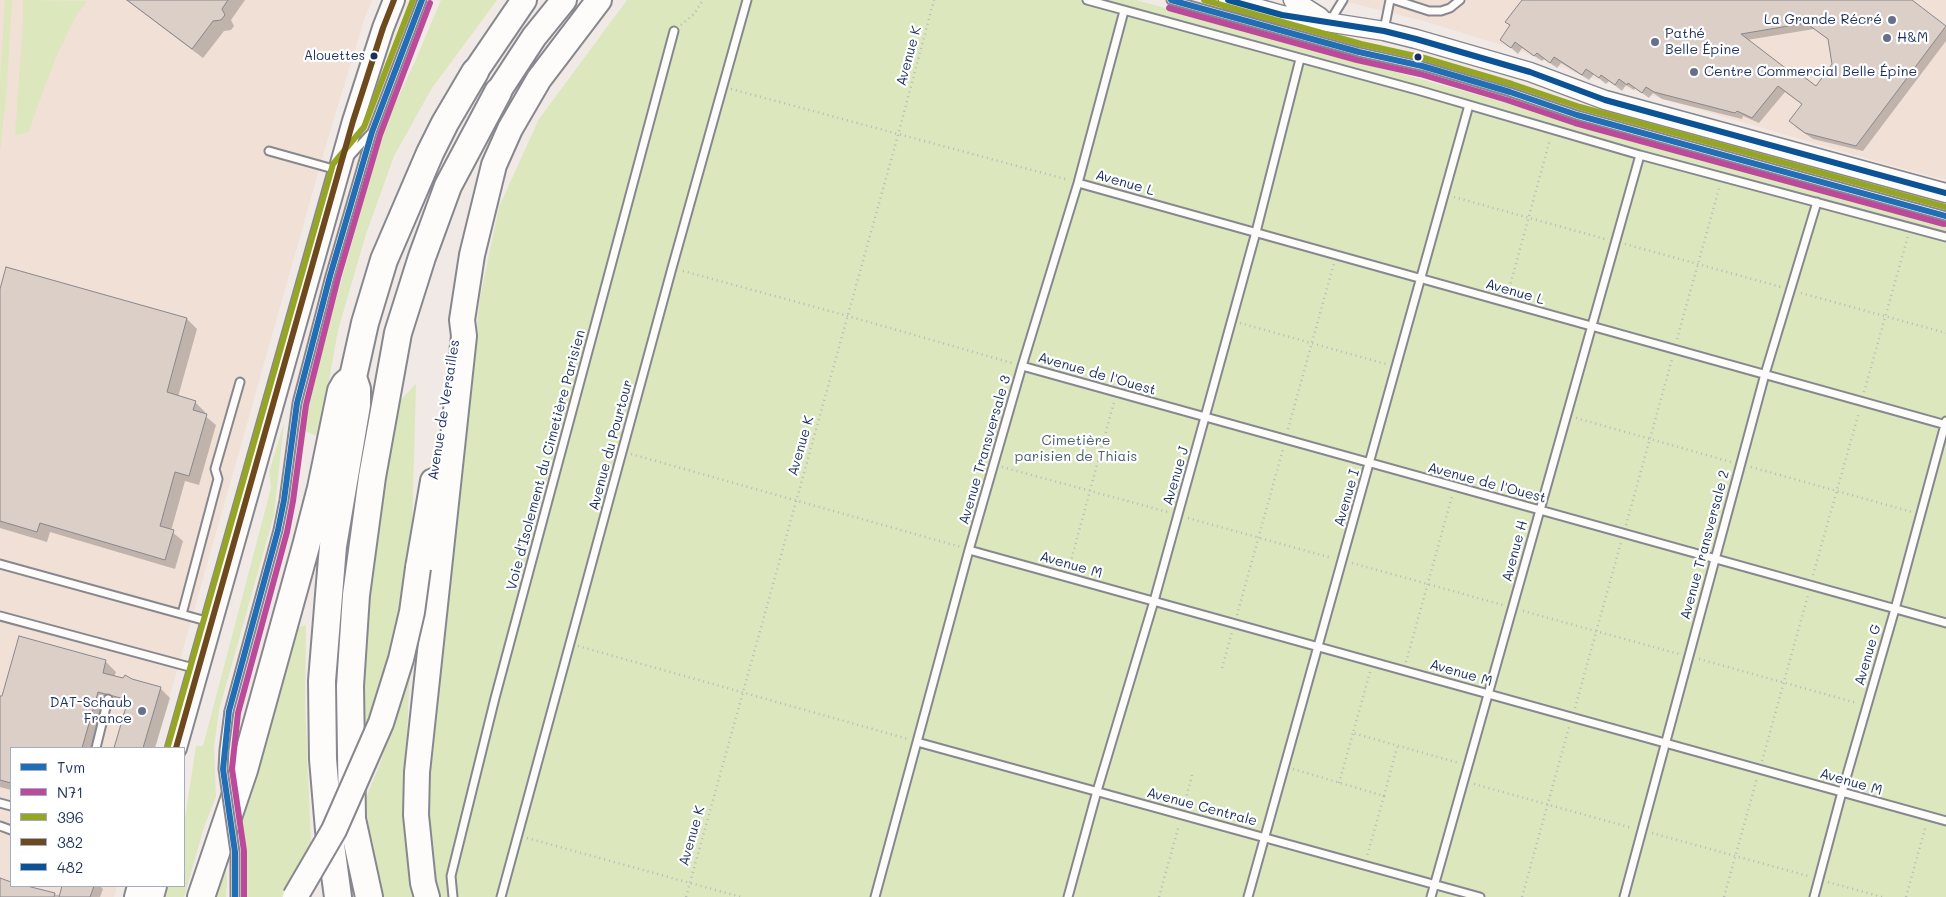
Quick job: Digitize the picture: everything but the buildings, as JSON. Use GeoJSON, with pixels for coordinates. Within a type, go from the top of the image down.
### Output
{"type":"FeatureCollection","features":[{"type":"Feature","properties":{"kind":"highway"},"geometry":{"type":"LineString","coordinates":[[338,897],[329,830],[324,768],[322,681],[333,546],[357,405],[357,389],[353,377],[365,323],[384,260],[430,153],[475,72],[524,0]]}},
{"type":"Feature","properties":{"kind":"highway"},"geometry":{"type":"LineString","coordinates":[[369,897],[352,819],[350,686],[356,594],[372,477],[398,333],[422,257],[448,186],[498,92],[534,37],[564,0]]}},
{"type":"Feature","properties":{"kind":"highway"},"geometry":{"type":"LineString","coordinates":[[427,897],[423,883],[416,815],[417,772],[464,336],[462,320],[472,255],[494,166],[510,129],[539,79],[599,0]]}},
{"type":"Feature","properties":{"kind":"highway","name":"Avenue de Versailles"},"geometry":{"type":"LineString","coordinates":[[295,897],[334,830],[382,723],[402,658],[412,612],[456,335],[462,320]]}},
{"type":"Feature","properties":{"kind":"highway"},"geometry":{"type":"LineString","coordinates":[[201,897],[244,770],[306,546],[321,488],[341,391],[345,384],[353,377]]}},
{"type":"Feature","properties":{"kind":"main road"},"geometry":{"type":"LineString","coordinates":[[176,747],[340,169],[383,28],[394,0]]}},
{"type":"Feature","properties":{"kind":"main road"},"geometry":{"type":"LineString","coordinates":[[184,747],[186,715]]}},
{"type":"Feature","properties":{"kind":"street"},"geometry":{"type":"LineString","coordinates":[[1228,0],[1282,15],[1384,31],[1530,72],[1604,100],[1946,193]]}},
{"type":"Feature","properties":{"kind":"street"},"geometry":{"type":"LineString","coordinates":[[1293,0],[1327,21]]}},
{"type":"Feature","properties":{"kind":"lane"},"geometry":{"type":"LineString","coordinates":[[235,897],[236,852],[224,769],[224,750],[229,711],[278,530],[297,403],[335,258],[372,132],[422,0]]}},
{"type":"Feature","properties":{"kind":"lane","name":"Avenue du Pourtour"},"geometry":{"type":"LineString","coordinates":[[502,897],[672,268],[747,0]]}},
{"type":"Feature","properties":{"kind":"lane"},"geometry":{"type":"LineString","coordinates":[[1087,0],[1469,105],[1640,155],[1946,237]]}},
{"type":"Feature","properties":{"kind":"lane"},"geometry":{"type":"LineString","coordinates":[[1171,0],[1351,50],[1422,66],[1577,114],[1946,216]]}},
{"type":"Feature","properties":{"kind":"lane"},"geometry":{"type":"LineString","coordinates":[[1327,21],[1343,0]]}},
{"type":"Feature","properties":{"kind":"lane"},"geometry":{"type":"LineString","coordinates":[[1384,31],[1390,0]]}},
{"type":"Feature","properties":{"kind":"lane"},"geometry":{"type":"LineString","coordinates":[[1395,0],[1429,11],[1441,11],[1450,8],[1460,0]]}},
{"type":"Feature","properties":{"kind":"lane","name":"Avenue Transversale 3"},"geometry":{"type":"LineString","coordinates":[[875,897],[969,550],[1022,366],[1078,183],[1124,11]]}},
{"type":"Feature","properties":{"kind":"lane","name":"Voie d'Isolement du Cimetière Parisien"},"geometry":{"type":"LineString","coordinates":[[453,897],[451,876],[495,698],[674,30]]}},
{"type":"Feature","properties":{"kind":"lane","name":"Avenue J"},"geometry":{"type":"LineString","coordinates":[[1068,897],[1178,515],[1256,232],[1300,59]]}},
{"type":"Feature","properties":{"kind":"lane","name":"Avenue I"},"geometry":{"type":"LineString","coordinates":[[1248,897],[1469,105]]}},
{"type":"Feature","properties":{"kind":"lane"},"geometry":{"type":"LineString","coordinates":[[269,151],[340,169],[372,132]]}},
{"type":"Feature","properties":{"kind":"lane","name":"Avenue H"},"geometry":{"type":"LineString","coordinates":[[1431,897],[1640,155]]}},
{"type":"Feature","properties":{"kind":"lane","name":"Avenue L"},"geometry":{"type":"LineString","coordinates":[[1078,183],[1946,423]]}},
{"type":"Feature","properties":{"kind":"lane","name":"Avenue Transversale 2"},"geometry":{"type":"LineString","coordinates":[[1624,897],[1764,374],[1817,202]]}},
{"type":"Feature","properties":{"kind":"lane","name":"Avenue de l'Ouest"},"geometry":{"type":"LineString","coordinates":[[1022,366],[1946,623]]}},
{"type":"Feature","properties":{"kind":"lane"},"geometry":{"type":"LineString","coordinates":[[182,614],[218,479],[215,469],[240,382]]}},
{"type":"Feature","properties":{"kind":"lane","name":"Avenue G"},"geometry":{"type":"LineString","coordinates":[[1814,897],[1946,423]]}},
{"type":"Feature","properties":{"kind":"lane","name":"Avenue M"},"geometry":{"type":"LineString","coordinates":[[969,550],[1946,821]]}},
{"type":"Feature","properties":{"kind":"lane"},"geometry":{"type":"LineString","coordinates":[[0,564],[212,623]]}},
{"type":"Feature","properties":{"kind":"lane"},"geometry":{"type":"LineString","coordinates":[[0,616],[199,669]]}},
{"type":"Feature","properties":{"kind":"lane"},"geometry":{"type":"LineString","coordinates":[[96,747],[108,699]]}},
{"type":"Feature","properties":{"kind":"lane","name":"Avenue Centrale"},"geometry":{"type":"LineString","coordinates":[[917,742],[1480,897]]}},
{"type":"Feature","properties":{"kind":"path"},"geometry":{"type":"LineString","coordinates":[[674,30],[694,14],[703,0]]}},
{"type":"Feature","properties":{"kind":"path","name":"Avenue K"},"geometry":{"type":"LineString","coordinates":[[686,897],[934,0]]}},
{"type":"Feature","properties":{"kind":"path"},"geometry":{"type":"LineString","coordinates":[[723,86],[1078,183]]}},
{"type":"Feature","properties":{"kind":"path"},"geometry":{"type":"LineString","coordinates":[[1505,302],[1553,130]]}},
{"type":"Feature","properties":{"kind":"path"},"geometry":{"type":"LineString","coordinates":[[1444,194],[1946,333]]}},
{"type":"Feature","properties":{"kind":"path"},"geometry":{"type":"LineString","coordinates":[[1724,897],[1910,227]]}},
{"type":"Feature","properties":{"kind":"path"},"geometry":{"type":"LineString","coordinates":[[1222,668],[1337,255]]}},
{"type":"Feature","properties":{"kind":"path"},"geometry":{"type":"LineString","coordinates":[[672,268],[1022,366]]}},
{"type":"Feature","properties":{"kind":"path"},"geometry":{"type":"LineString","coordinates":[[1231,321],[1396,367]]}},
{"type":"Feature","properties":{"kind":"path"},"geometry":{"type":"LineString","coordinates":[[1066,577],[1117,393]]}},
{"type":"Feature","properties":{"kind":"path"},"geometry":{"type":"LineString","coordinates":[[622,452],[969,550]]}},
{"type":"Feature","properties":{"kind":"path"},"geometry":{"type":"LineString","coordinates":[[994,464],[1867,706]]}},
{"type":"Feature","properties":{"kind":"path"},"geometry":{"type":"LineString","coordinates":[[1404,670],[1454,486]]}},
{"type":"Feature","properties":{"kind":"path"},"geometry":{"type":"LineString","coordinates":[[570,644],[917,742]]}},
{"type":"Feature","properties":{"kind":"path"},"geometry":{"type":"LineString","coordinates":[[1339,783],[1373,662]]}},
{"type":"Feature","properties":{"kind":"path"},"geometry":{"type":"LineString","coordinates":[[1353,734],[1468,766]]}},
{"type":"Feature","properties":{"kind":"path"},"geometry":{"type":"LineString","coordinates":[[1365,865],[1397,746]]}},
{"type":"Feature","properties":{"kind":"path"},"geometry":{"type":"LineString","coordinates":[[1284,766],[1384,796]]}},
{"type":"Feature","properties":{"kind":"path"},"geometry":{"type":"LineString","coordinates":[[1159,897],[1192,775]]}},
{"type":"Feature","properties":{"kind":"path"},"geometry":{"type":"LineString","coordinates":[[1464,781],[1882,897]]}},
{"type":"Feature","properties":{"kind":"path"},"geometry":{"type":"LineString","coordinates":[[1906,897],[1929,816]]}},
{"type":"Feature","properties":{"kind":"path"},"geometry":{"type":"LineString","coordinates":[[518,836],[741,897]]}},
{"type":"Feature","properties":{"kind":"shaded area"},"geometry":{"type":"Polygon","coordinates":[[[0,0],[372,0],[364,20],[326,145],[155,747],[10,747],[10,887],[117,887],[114,897],[0,897],[0,0]]]}},
{"type":"Feature","properties":{"kind":"shaded area","name":"Centre Commercial Belle Épine"},"geometry":{"type":"Polygon","coordinates":[[[1339,0],[1946,0],[1946,180],[1582,75],[1511,48],[1427,22],[1339,0]]]}},
{"type":"Feature","properties":{"kind":"green space"},"geometry":{"type":"Polygon","coordinates":[[[5,0],[12,0],[7,87],[0,152],[0,81],[5,0]]]}},
{"type":"Feature","properties":{"kind":"green space"},"geometry":{"type":"Polygon","coordinates":[[[23,0],[87,1],[76,16],[57,55],[29,132],[15,135],[23,20],[23,0]]]}},
{"type":"Feature","properties":{"kind":"green space"},"geometry":{"type":"Polygon","coordinates":[[[441,0],[497,0],[432,88],[394,156],[366,234],[338,330],[319,437],[303,430],[313,384],[371,173],[389,117],[441,0]]]}},
{"type":"Feature","properties":{"kind":"green space","name":"Cimetière parisien de Thiais"},"geometry":{"type":"Polygon","coordinates":[[[627,0],[1136,0],[1946,225],[1946,897],[434,897],[431,883],[429,761],[480,298],[499,207],[539,119],[627,0]]]}},
{"type":"Feature","properties":{"kind":"green space"},"geometry":{"type":"Polygon","coordinates":[[[416,384],[412,527],[404,601],[385,674],[366,726],[363,695],[364,650],[375,550],[398,403],[416,384]]]}},
{"type":"Feature","properties":{"kind":"green space"},"geometry":{"type":"Polygon","coordinates":[[[284,423],[274,515],[219,710],[214,747],[216,797],[204,827],[184,897],[164,897],[167,887],[185,887],[185,818],[196,746],[203,746],[271,488],[269,472],[284,423]]]}},
{"type":"Feature","properties":{"kind":"green space"},"geometry":{"type":"Polygon","coordinates":[[[306,625],[305,704],[311,845],[282,897],[244,897],[245,859],[239,815],[290,630],[306,625]]]}},
{"type":"Feature","properties":{"kind":"green space"},"geometry":{"type":"Polygon","coordinates":[[[410,665],[406,761],[417,897],[381,897],[375,873],[365,801],[381,761],[410,665]]]}},
{"type":"Feature","properties":{"kind":"green space"},"geometry":{"type":"Polygon","coordinates":[[[225,856],[226,897],[211,897],[225,856]]]}},
{"type":"Feature","properties":{"kind":"transit line","name":"382"},"geometry":{"type":"LineString","coordinates":[[176,747],[353,121],[394,0]]}},
{"type":"Feature","properties":{"kind":"transit line","name":"396"},"geometry":{"type":"LineString","coordinates":[[168,746],[333,164],[364,127],[413,0]]}},
{"type":"Feature","properties":{"kind":"transit line","name":"Tvm"},"geometry":{"type":"LineString","coordinates":[[235,897],[235,852],[223,769],[229,711],[278,530],[297,403],[330,276],[372,132],[422,0]]}},
{"type":"Feature","properties":{"kind":"transit line","name":"Tvm"},"geometry":{"type":"LineString","coordinates":[[1171,0],[1359,52],[1422,66],[1510,92],[1577,115],[1946,216]]}},
{"type":"Feature","properties":{"kind":"transit line","name":"396"},"geometry":{"type":"LineString","coordinates":[[1204,0],[1361,44],[1424,58],[1512,84],[1580,107],[1946,207]]}},
{"type":"Feature","properties":{"kind":"transit line","name":"482"},"geometry":{"type":"LineString","coordinates":[[1228,0],[1282,15],[1384,31],[1416,39],[1530,72],[1605,100],[1946,193]]}},
{"type":"Feature","properties":{"kind":"transit line","name":"N71"},"geometry":{"type":"LineString","coordinates":[[244,897],[244,851],[232,769],[238,713],[287,532],[306,405],[338,278],[380,135],[430,3]]}},
{"type":"Feature","properties":{"kind":"transit line","name":"N71"},"geometry":{"type":"LineString","coordinates":[[1169,8],[1357,60],[1420,74],[1575,123],[1944,224]]}},
{"type":"Feature","properties":{"kind":"place","name":"La Grande Récré"},"geometry":{"type":"Point","coordinates":[1892,20]}},
{"type":"Feature","properties":{"kind":"place","name":"H&M"},"geometry":{"type":"Point","coordinates":[1887,38]}},
{"type":"Feature","properties":{"kind":"place","name":"Pathé Belle Épine"},"geometry":{"type":"Point","coordinates":[1655,42]}},
{"type":"Feature","properties":{"kind":"place","name":"Alouettes"},"geometry":{"type":"Point","coordinates":[374,56]}},
{"type":"Feature","properties":{"kind":"place","name":"Centre Commercial Belle Épine"},"geometry":{"type":"Point","coordinates":[1694,72]}},
{"type":"Feature","properties":{"kind":"place","name":"DAT-Schaub France"},"geometry":{"type":"Point","coordinates":[142,711]}}]}
